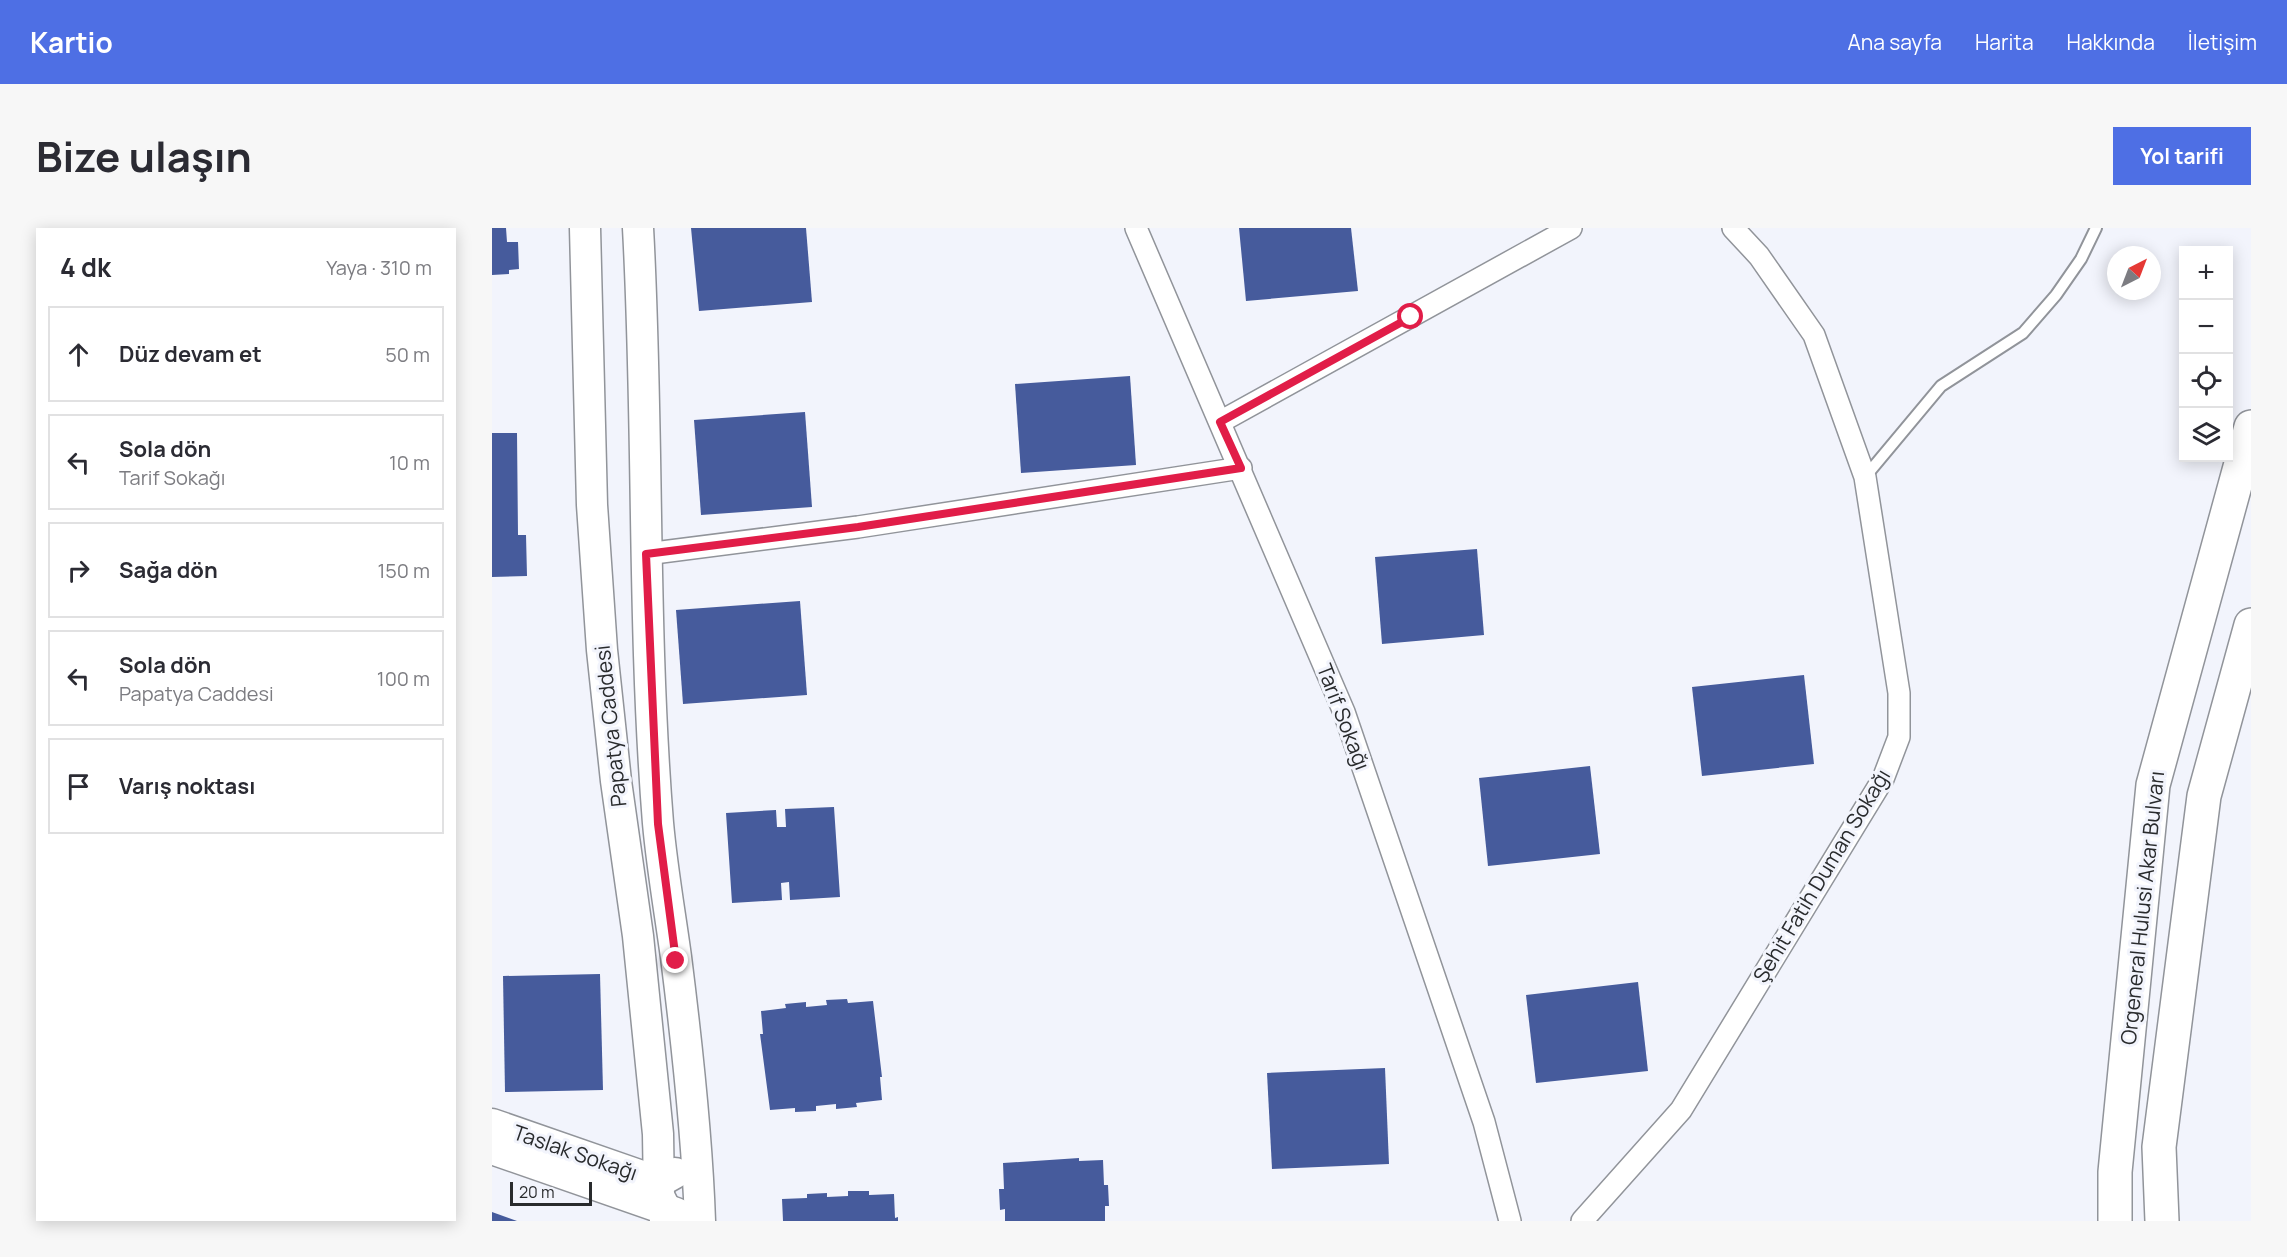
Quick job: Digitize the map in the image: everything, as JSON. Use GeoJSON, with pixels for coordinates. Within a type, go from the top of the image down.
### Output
{"type":"FeatureCollection","features":[{"type":"Feature","properties":{"kind":"main road","name":"Orgeneral Hulusi Akar Bulvarı"},"geometry":{"type":"LineString","coordinates":[[2115,1221],[2115,1172],[2153,785],[2251,427]]}},
{"type":"Feature","properties":{"kind":"main road","name":"Orgeneral Hulusi Akar Bulvarı"},"geometry":{"type":"LineString","coordinates":[[2162,1221],[2159,1147],[2204,796],[2251,625]]}},
{"type":"Feature","properties":{"kind":"street","name":"Papatya Caddesi"},"geometry":{"type":"LineString","coordinates":[[585,228],[588,405],[601,639],[616,782],[638,936],[649,1036],[663,1204]]}},
{"type":"Feature","properties":{"kind":"street","name":"Papatya Caddesi"},"geometry":{"type":"LineString","coordinates":[[638,228],[642,297],[646,554],[658,824],[676,961],[700,1204]]}},
{"type":"Feature","properties":{"kind":"street","name":"Tarif Sokağı"},"geometry":{"type":"LineString","coordinates":[[1136,228],[1344,712],[1484,1122],[1510,1221]]}},
{"type":"Feature","properties":{"kind":"street"},"geometry":{"type":"LineString","coordinates":[[1220,422],[1571,228]]}},
{"type":"Feature","properties":{"kind":"street","name":"Şehit Fatih Duman Sokağı"},"geometry":{"type":"LineString","coordinates":[[1582,1221],[1681,1110],[1883,779],[1899,737],[1899,693],[1865,477],[1814,335],[1759,256],[1733,228]]}},
{"type":"Feature","properties":{"kind":"street"},"geometry":{"type":"LineString","coordinates":[[646,554],[858,527],[1241,468]]}},
{"type":"Feature","properties":{"kind":"street","name":"Taslak Sokağı"},"geometry":{"type":"LineString","coordinates":[[492,1124],[663,1204]]}},
{"type":"Feature","properties":{"kind":"street","name":"Taslak Sokağı"},"geometry":{"type":"LineString","coordinates":[[492,1149],[663,1204]]}},
{"type":"Feature","properties":{"kind":"street"},"geometry":{"type":"LineString","coordinates":[[663,1204],[670,1174],[683,1172],[695,1178],[700,1204]]}},
{"type":"Feature","properties":{"kind":"lane"},"geometry":{"type":"LineString","coordinates":[[1865,477],[1941,386],[2023,333],[2056,295],[2081,259],[2096,228]]}},
{"type":"Feature","properties":{"kind":"building"},"geometry":{"type":"Polygon","coordinates":[[[492,228],[506,228],[507,242],[518,242],[519,269],[509,270],[509,274],[492,275],[492,228]]]}},
{"type":"Feature","properties":{"kind":"building"},"geometry":{"type":"Polygon","coordinates":[[[691,228],[806,228],[812,302],[699,311],[691,228]]]}},
{"type":"Feature","properties":{"kind":"building"},"geometry":{"type":"Polygon","coordinates":[[[1239,228],[1351,228],[1358,291],[1246,301],[1239,228]]]}},
{"type":"Feature","properties":{"kind":"building"},"geometry":{"type":"Polygon","coordinates":[[[1130,376],[1136,465],[1021,473],[1015,384],[1130,376]]]}},
{"type":"Feature","properties":{"kind":"building"},"geometry":{"type":"Polygon","coordinates":[[[805,412],[812,507],[701,515],[694,420],[805,412]]]}},
{"type":"Feature","properties":{"kind":"building"},"geometry":{"type":"Polygon","coordinates":[[[492,433],[517,433],[518,535],[526,535],[527,576],[492,577],[492,433]]]}},
{"type":"Feature","properties":{"kind":"building"},"geometry":{"type":"Polygon","coordinates":[[[1477,549],[1484,635],[1382,644],[1375,557],[1477,549]]]}},
{"type":"Feature","properties":{"kind":"building"},"geometry":{"type":"Polygon","coordinates":[[[800,601],[807,695],[683,704],[676,610],[800,601]]]}},
{"type":"Feature","properties":{"kind":"building"},"geometry":{"type":"Polygon","coordinates":[[[1804,675],[1814,764],[1702,776],[1692,687],[1804,675]]]}},
{"type":"Feature","properties":{"kind":"building"},"geometry":{"type":"Polygon","coordinates":[[[1590,766],[1600,854],[1488,866],[1479,778],[1590,766]]]}},
{"type":"Feature","properties":{"kind":"building"},"geometry":{"type":"Polygon","coordinates":[[[834,807],[840,897],[790,900],[789,882],[781,883],[782,900],[732,903],[726,813],[776,810],[777,827],[786,827],[785,809],[834,807]]]}},
{"type":"Feature","properties":{"kind":"building"},"geometry":{"type":"Polygon","coordinates":[[[600,974],[603,1090],[505,1092],[503,976],[600,974]]]}},
{"type":"Feature","properties":{"kind":"building"},"geometry":{"type":"Polygon","coordinates":[[[1638,982],[1648,1071],[1536,1083],[1526,995],[1638,982]]]}},
{"type":"Feature","properties":{"kind":"building"},"geometry":{"type":"Polygon","coordinates":[[[847,999],[848,1003],[873,1001],[882,1077],[880,1077],[882,1100],[856,1103],[857,1107],[836,1109],[836,1104],[816,1106],[816,1111],[795,1112],[795,1108],[770,1110],[760,1034],[763,1034],[761,1011],[786,1008],[785,1004],[806,1002],[806,1007],[827,1005],[826,1000],[847,999]]]}},
{"type":"Feature","properties":{"kind":"building"},"geometry":{"type":"Polygon","coordinates":[[[1385,1068],[1389,1164],[1272,1169],[1267,1073],[1385,1068]]]}},
{"type":"Feature","properties":{"kind":"building"},"geometry":{"type":"Polygon","coordinates":[[[1079,1158],[1079,1161],[1103,1160],[1104,1185],[1108,1185],[1109,1206],[1105,1206],[1105,1221],[1005,1221],[1005,1209],[1000,1210],[999,1189],[1004,1189],[1003,1163],[1079,1158]]]}},
{"type":"Feature","properties":{"kind":"building"},"geometry":{"type":"Polygon","coordinates":[[[848,1191],[869,1191],[869,1195],[894,1194],[895,1218],[898,1217],[898,1221],[783,1221],[782,1199],[807,1198],[807,1194],[827,1193],[827,1197],[848,1196],[848,1191]]]}},
{"type":"Feature","properties":{"kind":"building"},"geometry":{"type":"Polygon","coordinates":[[[492,1212],[517,1221],[492,1221],[492,1212]]]}},
{"type":"Feature","properties":{"kind":"route"},"geometry":{"type":"LineString","coordinates":[[676,961],[658,824],[646,554],[858,527],[1241,468],[1220,422],[1411,317]]}}]}
